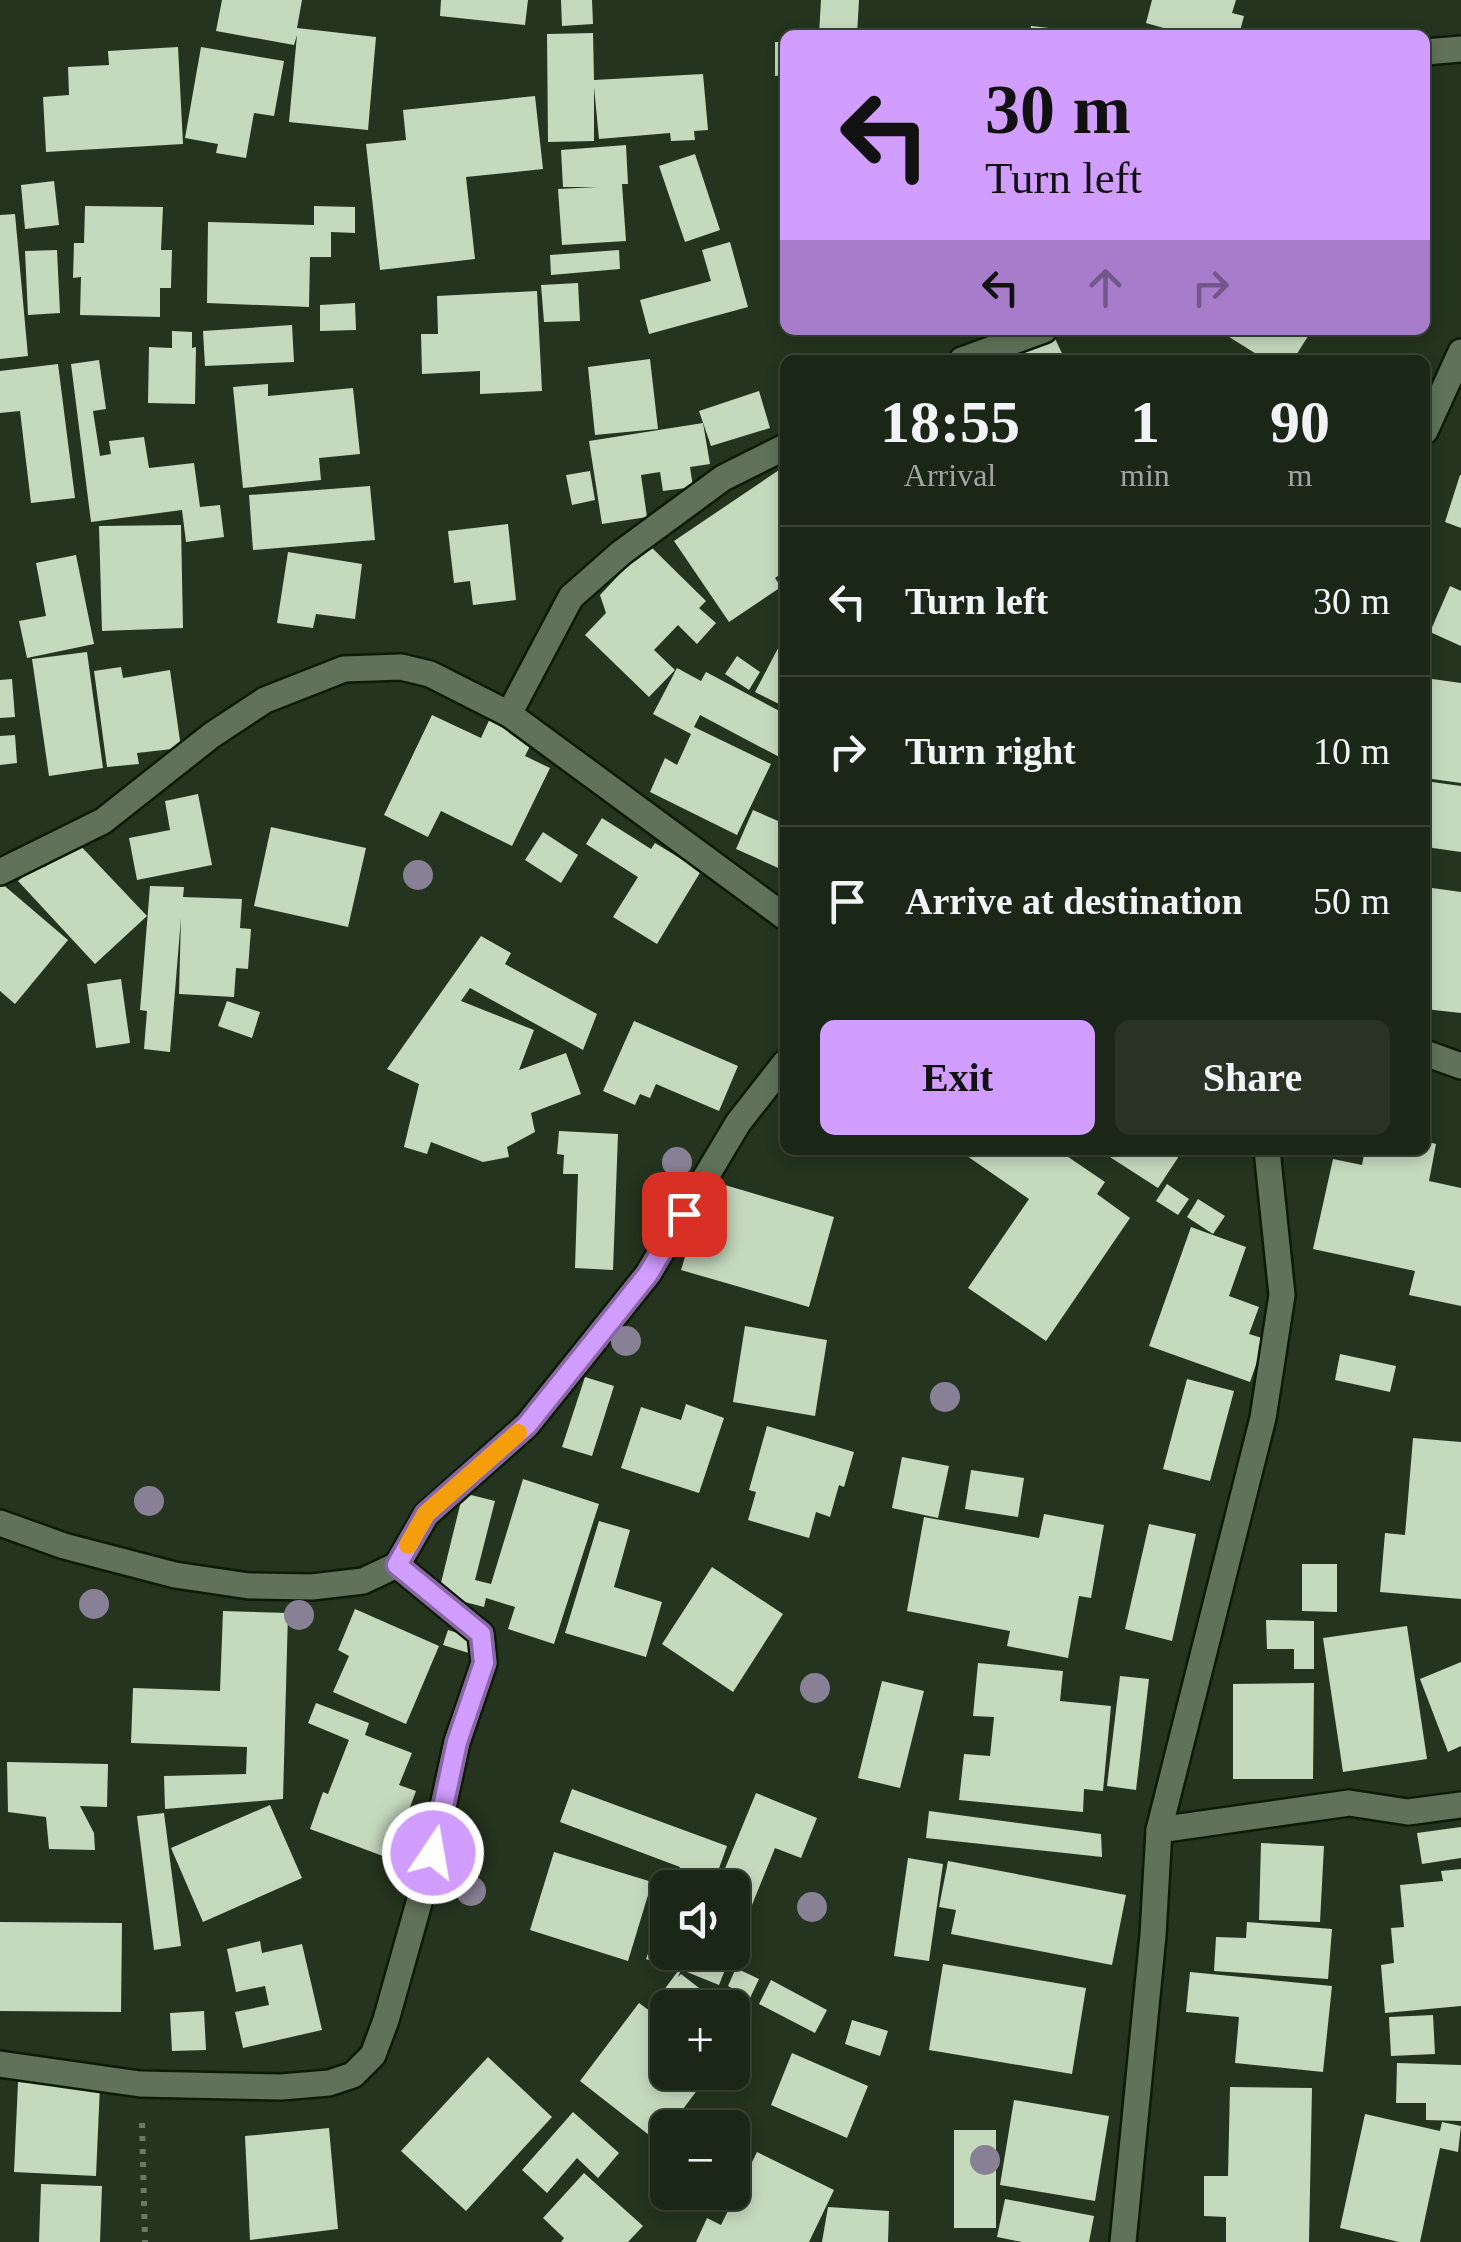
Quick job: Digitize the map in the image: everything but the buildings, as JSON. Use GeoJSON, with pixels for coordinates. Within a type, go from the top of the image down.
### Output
{"type":"FeatureCollection","features":[{"type":"Feature","properties":{"kind":"street"},"geometry":{"type":"LineString","coordinates":[[1430,52],[1461,49]]}},
{"type":"Feature","properties":{"kind":"street"},"geometry":{"type":"LineString","coordinates":[[976,355],[1030,335]]}},
{"type":"Feature","properties":{"kind":"street"},"geometry":{"type":"LineString","coordinates":[[1430,420],[1461,352]]}},
{"type":"Feature","properties":{"kind":"street"},"geometry":{"type":"LineString","coordinates":[[509,714],[571,597],[621,553],[723,478],[780,450]]}},
{"type":"Feature","properties":{"kind":"street"},"geometry":{"type":"LineString","coordinates":[[0,872],[103,821],[212,735],[265,700],[344,669],[400,667],[430,674],[509,714],[780,913]]}},
{"type":"Feature","properties":{"kind":"street"},"geometry":{"type":"LineString","coordinates":[[1430,1055],[1461,1066]]}},
{"type":"Feature","properties":{"kind":"street"},"geometry":{"type":"LineString","coordinates":[[0,1523],[64,1546],[175,1575],[249,1586],[312,1587],[363,1580],[397,1565],[426,1514],[527,1425],[648,1274],[738,1124],[780,1069]]}},
{"type":"Feature","properties":{"kind":"street"},"geometry":{"type":"LineString","coordinates":[[1123,2242],[1153,1935],[1159,1830],[1263,1418],[1282,1295],[1268,1155]]}},
{"type":"Feature","properties":{"kind":"street"},"geometry":{"type":"LineString","coordinates":[[0,2064],[140,2084],[281,2087],[329,2082],[352,2074],[373,2055],[433,1853],[457,1742],[484,1663],[481,1634],[397,1565]]}},
{"type":"Feature","properties":{"kind":"street"},"geometry":{"type":"LineString","coordinates":[[1159,1830],[1349,1803],[1408,1812],[1461,1805]]}},
{"type":"Feature","properties":{"kind":"path"},"geometry":{"type":"LineString","coordinates":[[140,2084],[145,2242]]}},
{"type":"Feature","properties":{"kind":"slow traffic"},"geometry":{"type":"LineString","coordinates":[[408,1545],[426,1514],[518,1433]]}},
{"type":"Feature","properties":{"kind":"route"},"geometry":{"type":"LineString","coordinates":[[433,1853],[457,1742],[484,1663],[481,1634],[397,1565],[426,1514],[527,1425],[648,1274],[684,1214]]}}]}
